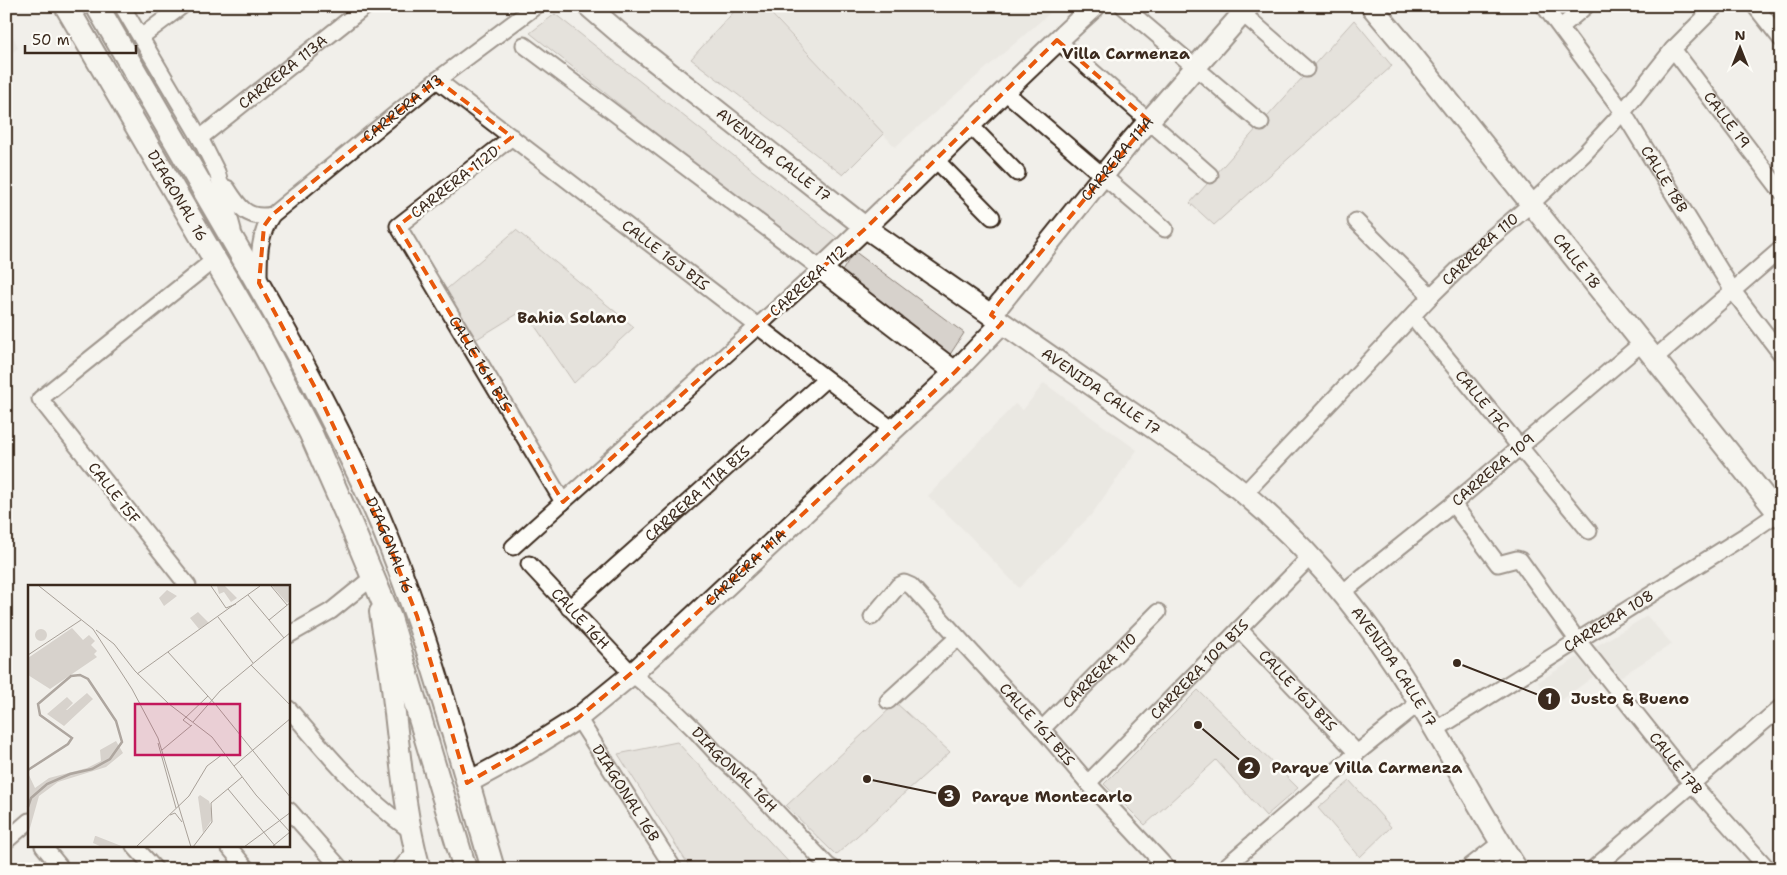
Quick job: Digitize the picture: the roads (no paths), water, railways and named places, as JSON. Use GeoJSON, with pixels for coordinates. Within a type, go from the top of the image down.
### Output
{"type":"FeatureCollection","features":[{"type":"Feature","properties":{"kind":"main road","name":"DIAGONAL 16"},"geometry":{"type":"LineString","coordinates":[[66,6],[262,340],[309,430],[390,618],[465,869]]}},
{"type":"Feature","properties":{"kind":"main road","name":"DIAGONAL 16"},"geometry":{"type":"LineString","coordinates":[[97,6],[259,283],[319,395],[370,500],[419,624],[493,869]]}},
{"type":"Feature","properties":{"kind":"street","name":"DIAGONAL 16"},"geometry":{"type":"LineString","coordinates":[[122,6],[200,138],[217,172],[231,222],[234,243]]}},
{"type":"Feature","properties":{"kind":"street"},"geometry":{"type":"LineString","coordinates":[[141,37],[182,6]]}},
{"type":"Feature","properties":{"kind":"street","name":"CARRERA 113A"},"geometry":{"type":"LineString","coordinates":[[200,138],[366,6]]}},
{"type":"Feature","properties":{"kind":"street","name":"CARRERA 113"},"geometry":{"type":"LineString","coordinates":[[259,283],[264,226],[272,215],[437,80],[536,6]]}},
{"type":"Feature","properties":{"kind":"street","name":"AVENIDA CALLE 17"},"geometry":{"type":"LineString","coordinates":[[588,6],[632,44],[866,228],[1245,493],[1284,528],[1311,556],[1342,593],[1392,660],[1517,869]]}},
{"type":"Feature","properties":{"kind":"street","name":"CARRERA 112"},"geometry":{"type":"LineString","coordinates":[[513,547],[866,228],[1004,91],[1095,6]]}},
{"type":"Feature","properties":{"kind":"street"},"geometry":{"type":"LineString","coordinates":[[1123,6],[1261,123]]}},
{"type":"Feature","properties":{"kind":"street","name":"CALLE 18"},"geometry":{"type":"LineString","coordinates":[[1371,6],[1780,514]]}},
{"type":"Feature","properties":{"kind":"street","name":"CALLE 18B"},"geometry":{"type":"LineString","coordinates":[[1544,6],[1623,112],[1733,291],[1781,354]]}},
{"type":"Feature","properties":{"kind":"street"},"geometry":{"type":"LineString","coordinates":[[1561,27],[1586,6]]}},
{"type":"Feature","properties":{"kind":"street","name":"CARRERA 110"},"geometry":{"type":"LineString","coordinates":[[1245,493],[1431,296],[1485,243],[1531,204],[1584,154],[1623,112],[1673,49],[1716,6]]}},
{"type":"Feature","properties":{"kind":"street"},"geometry":{"type":"LineString","coordinates":[[1755,6],[1781,39]]}},
{"type":"Feature","properties":{"kind":"street"},"geometry":{"type":"LineString","coordinates":[[1242,9],[1306,68]]}},
{"type":"Feature","properties":{"kind":"street","name":"CARRERA 111A"},"geometry":{"type":"LineString","coordinates":[[467,783],[526,751],[578,718],[632,674],[955,372],[1103,176],[1196,68],[1242,9]]}},
{"type":"Feature","properties":{"kind":"street"},"geometry":{"type":"LineString","coordinates":[[1057,40],[1210,175]]}},
{"type":"Feature","properties":{"kind":"street"},"geometry":{"type":"LineString","coordinates":[[524,45],[955,372]]}},
{"type":"Feature","properties":{"kind":"street","name":"CALLE 19"},"geometry":{"type":"LineString","coordinates":[[1673,49],[1781,191]]}},
{"type":"Feature","properties":{"kind":"street","name":"CALLE 16J BIS"},"geometry":{"type":"LineString","coordinates":[[437,80],[893,430]]}},
{"type":"Feature","properties":{"kind":"street"},"geometry":{"type":"LineString","coordinates":[[1004,91],[1165,229]]}},
{"type":"Feature","properties":{"kind":"street"},"geometry":{"type":"LineString","coordinates":[[970,125],[1017,173]]}},
{"type":"Feature","properties":{"kind":"street","name":"CARRERA 112D"},"geometry":{"type":"LineString","coordinates":[[398,226],[512,137]]}},
{"type":"Feature","properties":{"kind":"street"},"geometry":{"type":"LineString","coordinates":[[935,159],[992,217]]}},
{"type":"Feature","properties":{"kind":"street"},"geometry":{"type":"LineString","coordinates":[[217,172],[234,200],[243,210],[253,216],[272,215]]}},
{"type":"Feature","properties":{"kind":"street"},"geometry":{"type":"LineString","coordinates":[[1356,221],[1431,296]]}},
{"type":"Feature","properties":{"kind":"street","name":"CALLE 16H BIS"},"geometry":{"type":"LineString","coordinates":[[398,226],[563,502]]}},
{"type":"Feature","properties":{"kind":"street"},"geometry":{"type":"LineString","coordinates":[[1654,358],[1781,249]]}},
{"type":"Feature","properties":{"kind":"street","name":"CALLE 15F"},"geometry":{"type":"LineString","coordinates":[[187,585],[40,399],[215,259]]}},
{"type":"Feature","properties":{"kind":"street","name":"CALLE 17C"},"geometry":{"type":"LineString","coordinates":[[1412,317],[1589,531]]}},
{"type":"Feature","properties":{"kind":"street","name":"CARRERA 109"},"geometry":{"type":"LineString","coordinates":[[1342,593],[1453,504],[1642,342]]}},
{"type":"Feature","properties":{"kind":"street","name":"CARRERA 111A BIS"},"geometry":{"type":"LineString","coordinates":[[568,608],[826,379]]}},
{"type":"Feature","properties":{"kind":"street","name":"CALLE 17B"},"geometry":{"type":"LineString","coordinates":[[1453,504],[1498,564],[1517,559],[1520,560],[1578,641],[1692,784],[1768,869]]}},
{"type":"Feature","properties":{"kind":"street","name":"CARRERA 108"},"geometry":{"type":"LineString","coordinates":[[1435,730],[1780,514]]}},
{"type":"Feature","properties":{"kind":"street","name":"CARRERA 109 BIS"},"geometry":{"type":"LineString","coordinates":[[1088,783],[1311,556]]}},
{"type":"Feature","properties":{"kind":"street","name":"CALLE 16H"},"geometry":{"type":"LineString","coordinates":[[528,564],[632,674]]}},
{"type":"Feature","properties":{"kind":"street","name":"DIAGONAL 16"},"geometry":{"type":"LineString","coordinates":[[373,577],[390,672],[396,735],[411,831],[418,861]]}},
{"type":"Feature","properties":{"kind":"street"},"geometry":{"type":"LineString","coordinates":[[290,634],[331,611],[373,577]]}},
{"type":"Feature","properties":{"kind":"street","name":"CALLE 16I BIS"},"geometry":{"type":"LineString","coordinates":[[872,616],[898,586],[904,583],[911,586],[1168,869]]}},
{"type":"Feature","properties":{"kind":"street","name":"CARRERA 110"},"geometry":{"type":"LineString","coordinates":[[1042,729],[1158,612]]}},
{"type":"Feature","properties":{"kind":"street","name":"CALLE 16J BIS"},"geometry":{"type":"LineString","coordinates":[[1239,629],[1357,753]]}},
{"type":"Feature","properties":{"kind":"street"},"geometry":{"type":"LineString","coordinates":[[888,701],[957,638]]}},
{"type":"Feature","properties":{"kind":"street","name":"DIAGONAL 16H"},"geometry":{"type":"LineString","coordinates":[[632,674],[664,700],[694,729],[833,869]]}},
{"type":"Feature","properties":{"kind":"street"},"geometry":{"type":"LineString","coordinates":[[1222,869],[1357,753],[1419,703]]}},
{"type":"Feature","properties":{"kind":"street"},"geometry":{"type":"LineString","coordinates":[[1593,869],[1781,707]]}},
{"type":"Feature","properties":{"kind":"street"},"geometry":{"type":"LineString","coordinates":[[290,710],[361,791],[382,810],[411,831]]}},
{"type":"Feature","properties":{"kind":"street","name":"DIAGONAL 16B"},"geometry":{"type":"LineString","coordinates":[[578,718],[674,869]]}},
{"type":"Feature","properties":{"kind":"street"},"geometry":{"type":"LineString","coordinates":[[290,811],[341,869]]}},
{"type":"Feature","properties":{"kind":"street"},"geometry":{"type":"LineString","coordinates":[[6,841],[27,825]]}},
{"type":"Feature","properties":{"kind":"street"},"geometry":{"type":"LineString","coordinates":[[1472,869],[1502,845]]}},
{"type":"Feature","properties":{"kind":"street"},"geometry":{"type":"LineString","coordinates":[[45,848],[62,869]]}},
{"type":"Feature","properties":{"kind":"street"},"geometry":{"type":"LineString","coordinates":[[136,848],[154,869]]}},
{"type":"Feature","properties":{"kind":"street"},"geometry":{"type":"LineString","coordinates":[[230,848],[247,869]]}},
{"type":"Feature","properties":{"kind":"street"},"geometry":{"type":"LineString","coordinates":[[400,869],[418,861]]}},
{"type":"Feature","properties":{"kind":"place","name":"Justo & Bueno"},"geometry":{"type":"Point","coordinates":[1457,663]}},
{"type":"Feature","properties":{"kind":"place","name":"Parque Villa Carmenza"},"geometry":{"type":"Point","coordinates":[1198,725]}},
{"type":"Feature","properties":{"kind":"place","name":"Parque Montecarlo"},"geometry":{"type":"Point","coordinates":[867,779]}},
{"type":"Feature","properties":{"kind":"district","name":"Villa Carmenza"},"geometry":{"type":"Point","coordinates":[1126,53]}},
{"type":"Feature","properties":{"kind":"district","name":"Bahia Solano"},"geometry":{"type":"Point","coordinates":[572,317]}}]}
